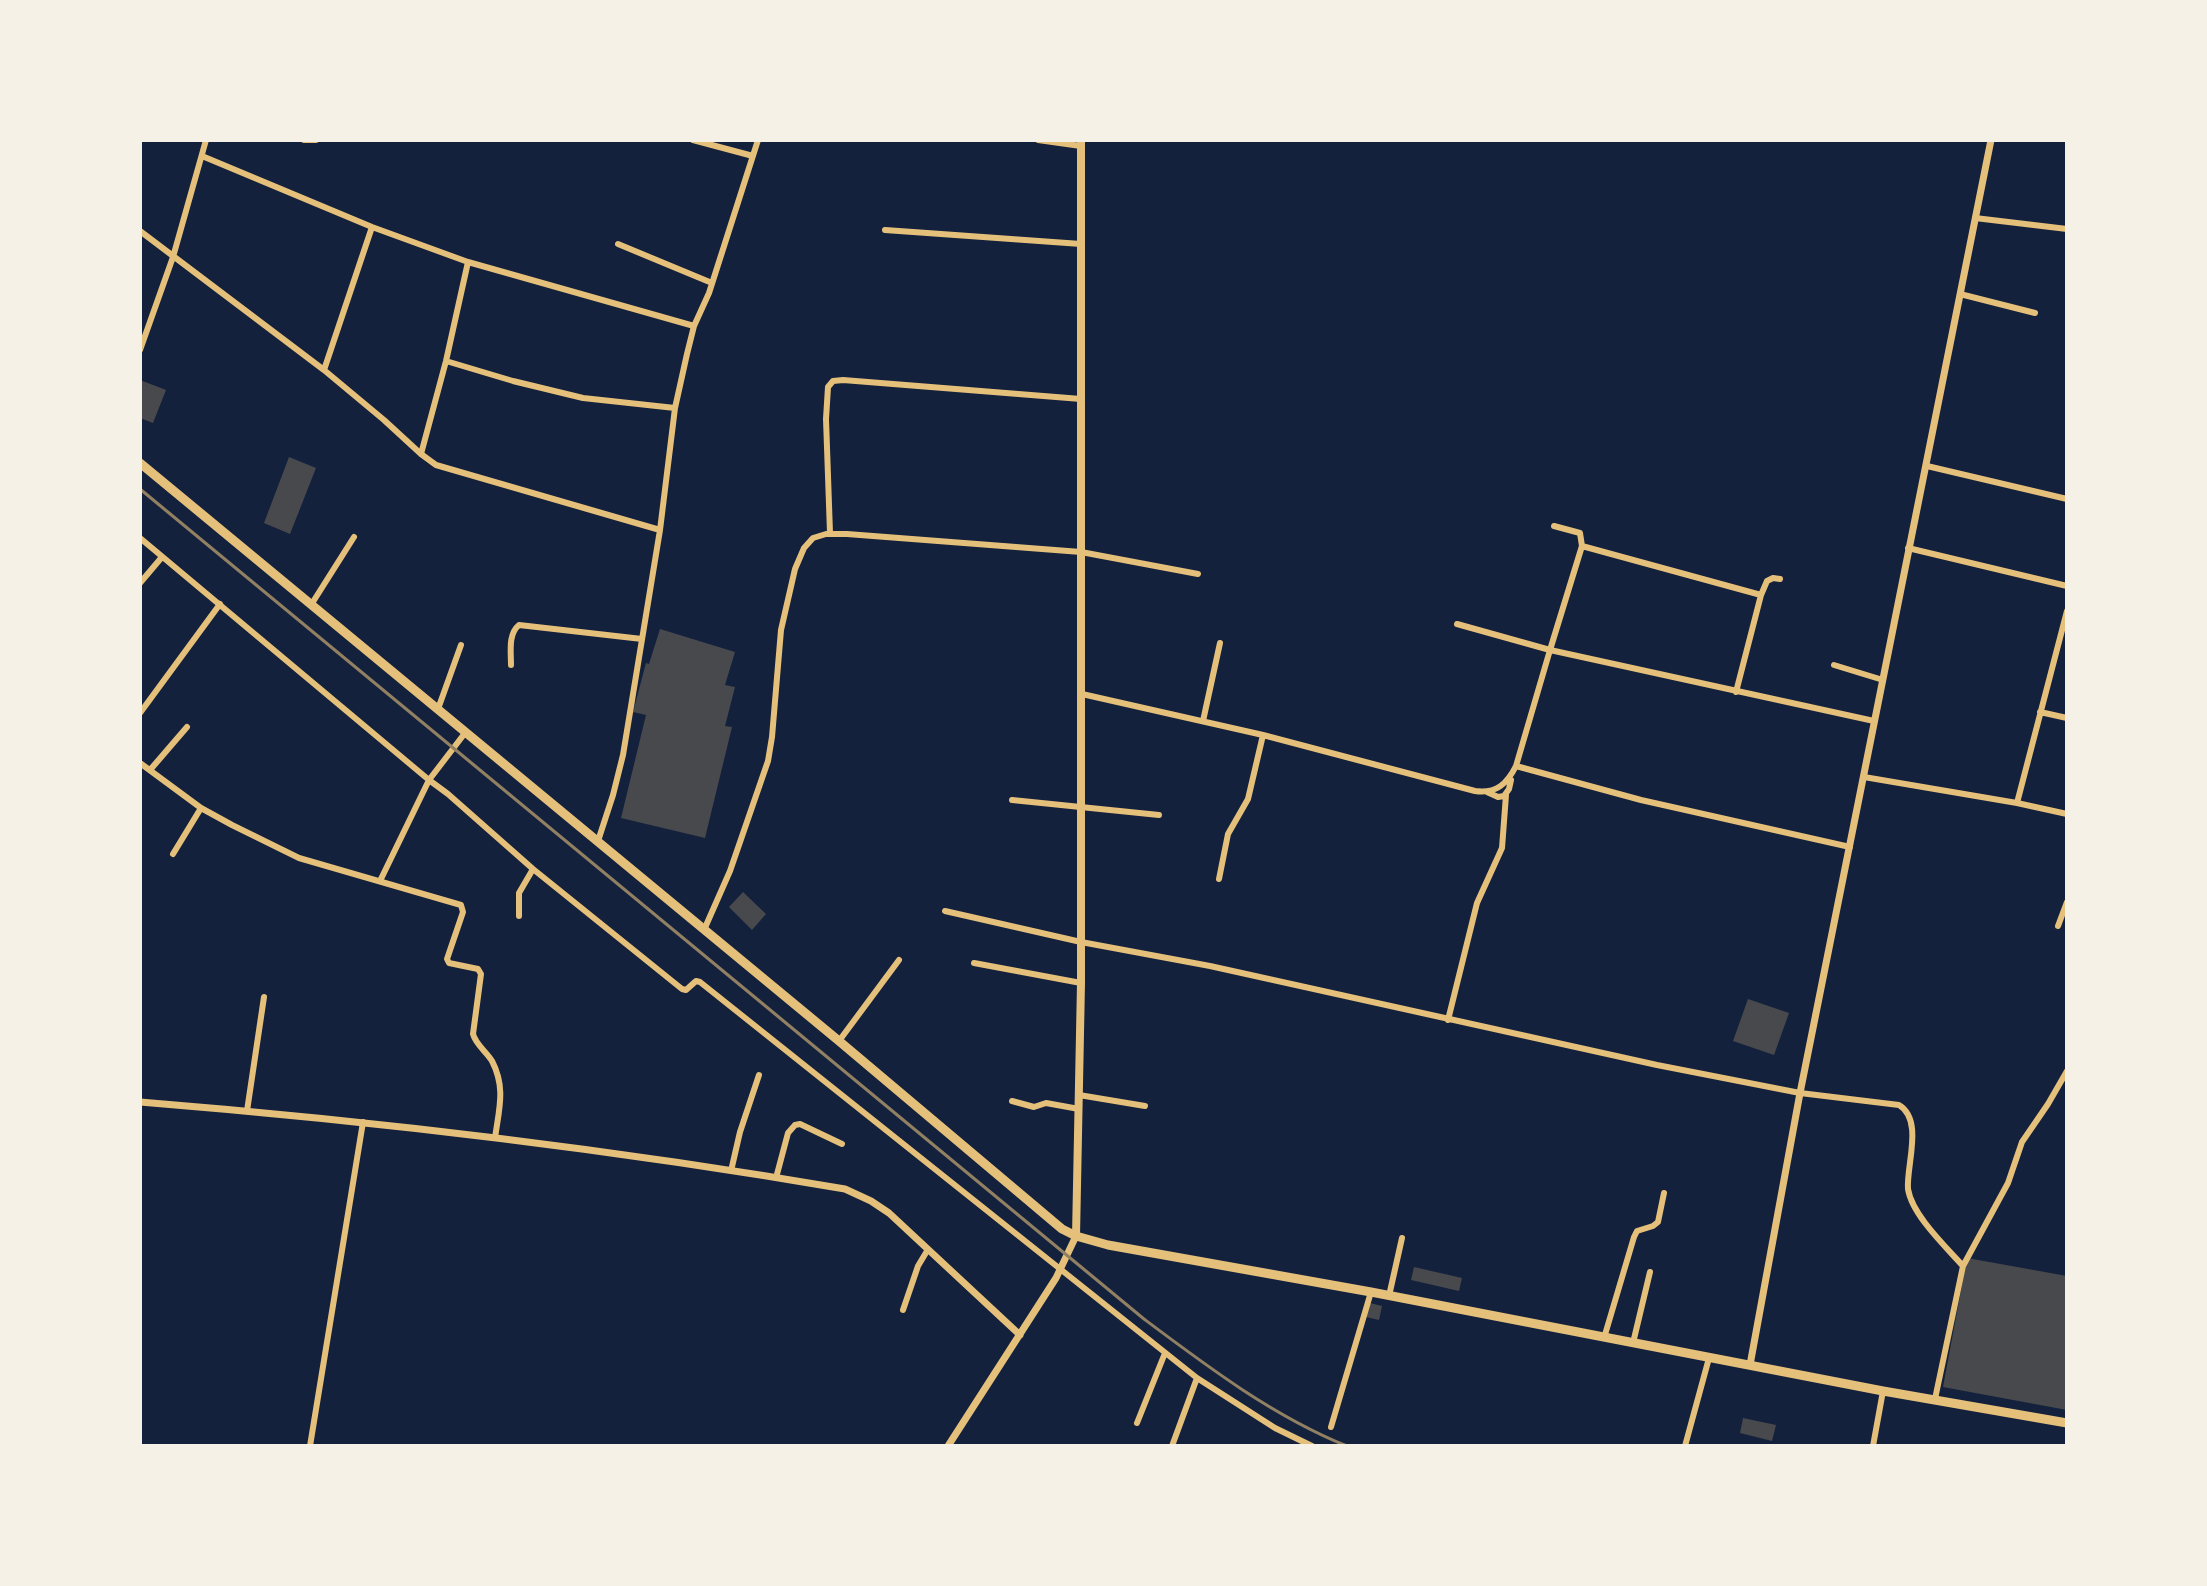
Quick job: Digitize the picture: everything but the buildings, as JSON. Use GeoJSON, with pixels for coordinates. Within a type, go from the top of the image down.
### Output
{"type":"FeatureCollection","features":[{"type":"Feature","properties":{"kind":"highway"},"geometry":{"type":"LineString","coordinates":[[140,463],[839,1041],[1049,1219],[1076,1236],[1108,1245],[2067,1423]]}},
{"type":"Feature","properties":{"kind":"main road"},"geometry":{"type":"LineString","coordinates":[[1076,1236],[1081,983],[1081,143]]}},
{"type":"Feature","properties":{"kind":"street"},"geometry":{"type":"LineString","coordinates":[[140,350],[173,257],[206,142],[196,140]]}},
{"type":"Feature","properties":{"kind":"street"},"geometry":{"type":"LineString","coordinates":[[304,140],[316,140]]}},
{"type":"Feature","properties":{"kind":"street"},"geometry":{"type":"LineString","coordinates":[[693,140],[753,156]]}},
{"type":"Feature","properties":{"kind":"street"},"geometry":{"type":"LineString","coordinates":[[598,841],[618,778],[660,530],[675,408],[694,326],[712,283],[758,140]]}},
{"type":"Feature","properties":{"kind":"street"},"geometry":{"type":"LineString","coordinates":[[1038,140],[1081,143]]}},
{"type":"Feature","properties":{"kind":"street"},"geometry":{"type":"LineString","coordinates":[[1750,1365],[1800,1093],[1991,140]]}},
{"type":"Feature","properties":{"kind":"street"},"geometry":{"type":"LineString","coordinates":[[202,156],[372,227],[468,262],[694,326]]}},
{"type":"Feature","properties":{"kind":"street"},"geometry":{"type":"LineString","coordinates":[[1975,218],[2067,229]]}},
{"type":"Feature","properties":{"kind":"street"},"geometry":{"type":"LineString","coordinates":[[324,370],[372,227]]}},
{"type":"Feature","properties":{"kind":"street"},"geometry":{"type":"LineString","coordinates":[[885,230],[1081,244]]}},
{"type":"Feature","properties":{"kind":"street"},"geometry":{"type":"LineString","coordinates":[[140,231],[324,370],[421,454],[445,469],[660,530]]}},
{"type":"Feature","properties":{"kind":"street"},"geometry":{"type":"LineString","coordinates":[[618,244],[712,283]]}},
{"type":"Feature","properties":{"kind":"street"},"geometry":{"type":"LineString","coordinates":[[421,454],[468,262]]}},
{"type":"Feature","properties":{"kind":"street"},"geometry":{"type":"LineString","coordinates":[[1960,294],[2035,313]]}},
{"type":"Feature","properties":{"kind":"street"},"geometry":{"type":"LineString","coordinates":[[446,361],[583,398],[675,408]]}},
{"type":"Feature","properties":{"kind":"street"},"geometry":{"type":"LineString","coordinates":[[830,533],[826,419],[828,387],[833,381],[1081,399]]}},
{"type":"Feature","properties":{"kind":"street"},"geometry":{"type":"LineString","coordinates":[[1927,466],[2067,499]]}},
{"type":"Feature","properties":{"kind":"street"},"geometry":{"type":"LineString","coordinates":[[1487,792],[1504,785],[1516,766],[1582,546],[1580,533],[1554,526]]}},
{"type":"Feature","properties":{"kind":"street"},"geometry":{"type":"LineString","coordinates":[[704,930],[730,871],[768,761],[784,615],[795,569],[804,548],[818,535],[830,533],[1081,552],[1198,574]]}},
{"type":"Feature","properties":{"kind":"street"},"geometry":{"type":"LineString","coordinates":[[311,605],[354,537]]}},
{"type":"Feature","properties":{"kind":"street"},"geometry":{"type":"LineString","coordinates":[[140,538],[448,794],[533,869],[682,989],[700,982],[1197,1378],[1275,1428],[1312,1446]]}},
{"type":"Feature","properties":{"kind":"street"},"geometry":{"type":"LineString","coordinates":[[1582,546],[1761,595]]}},
{"type":"Feature","properties":{"kind":"street"},"geometry":{"type":"LineString","coordinates":[[1908,548],[2067,586]]}},
{"type":"Feature","properties":{"kind":"street"},"geometry":{"type":"LineString","coordinates":[[140,583],[162,557]]}},
{"type":"Feature","properties":{"kind":"street"},"geometry":{"type":"LineString","coordinates":[[1736,692],[1761,595],[1767,581],[1780,579]]}},
{"type":"Feature","properties":{"kind":"street"},"geometry":{"type":"LineString","coordinates":[[140,713],[220,604]]}},
{"type":"Feature","properties":{"kind":"street"},"geometry":{"type":"LineString","coordinates":[[2017,803],[2067,611]]}},
{"type":"Feature","properties":{"kind":"street"},"geometry":{"type":"LineString","coordinates":[[1457,624],[1550,650],[1874,721]]}},
{"type":"Feature","properties":{"kind":"street"},"geometry":{"type":"LineString","coordinates":[[511,665],[512,634],[519,625],[642,639]]}},
{"type":"Feature","properties":{"kind":"street"},"geometry":{"type":"LineString","coordinates":[[1203,721],[1220,643]]}},
{"type":"Feature","properties":{"kind":"street"},"geometry":{"type":"LineString","coordinates":[[438,709],[461,645]]}},
{"type":"Feature","properties":{"kind":"street"},"geometry":{"type":"LineString","coordinates":[[1834,665],[1883,680]]}},
{"type":"Feature","properties":{"kind":"street"},"geometry":{"type":"LineString","coordinates":[[1082,694],[1263,735],[1498,797],[1506,795]]}},
{"type":"Feature","properties":{"kind":"street"},"geometry":{"type":"LineString","coordinates":[[2040,712],[2067,718]]}},
{"type":"Feature","properties":{"kind":"street"},"geometry":{"type":"LineString","coordinates":[[150,770],[187,727]]}},
{"type":"Feature","properties":{"kind":"street"},"geometry":{"type":"LineString","coordinates":[[380,881],[429,780],[465,733]]}},
{"type":"Feature","properties":{"kind":"street"},"geometry":{"type":"LineString","coordinates":[[1219,879],[1228,834],[1248,799],[1263,735]]}},
{"type":"Feature","properties":{"kind":"street"},"geometry":{"type":"LineString","coordinates":[[140,763],[201,808],[299,858],[457,902],[462,906],[462,915],[447,959],[449,963],[477,969],[481,974],[473,1034],[490,1058],[502,1088],[495,1138]]}},
{"type":"Feature","properties":{"kind":"street"},"geometry":{"type":"LineString","coordinates":[[1516,766],[1641,800],[1850,847]]}},
{"type":"Feature","properties":{"kind":"street"},"geometry":{"type":"LineString","coordinates":[[1448,1020],[1477,903],[1502,848],[1506,795],[1511,776]]}},
{"type":"Feature","properties":{"kind":"street"},"geometry":{"type":"LineString","coordinates":[[1864,777],[2067,814]]}},
{"type":"Feature","properties":{"kind":"street"},"geometry":{"type":"LineString","coordinates":[[1012,800],[1159,815]]}},
{"type":"Feature","properties":{"kind":"street"},"geometry":{"type":"LineString","coordinates":[[173,854],[201,808]]}},
{"type":"Feature","properties":{"kind":"street"},"geometry":{"type":"LineString","coordinates":[[519,916],[519,893],[533,869]]}},
{"type":"Feature","properties":{"kind":"street"},"geometry":{"type":"LineString","coordinates":[[2058,926],[2067,902]]}},
{"type":"Feature","properties":{"kind":"street"},"geometry":{"type":"LineString","coordinates":[[945,911],[1657,1065],[1800,1093],[1899,1105],[1910,1119],[1908,1192],[1927,1225],[1963,1266]]}},
{"type":"Feature","properties":{"kind":"street"},"geometry":{"type":"LineString","coordinates":[[839,1041],[899,960]]}},
{"type":"Feature","properties":{"kind":"street"},"geometry":{"type":"LineString","coordinates":[[974,963],[1081,983]]}},
{"type":"Feature","properties":{"kind":"street"},"geometry":{"type":"LineString","coordinates":[[247,1111],[264,997]]}},
{"type":"Feature","properties":{"kind":"street"},"geometry":{"type":"LineString","coordinates":[[1935,1399],[1963,1266],[2008,1183],[2022,1142],[2067,1071]]}},
{"type":"Feature","properties":{"kind":"street"},"geometry":{"type":"LineString","coordinates":[[731,1171],[759,1075]]}},
{"type":"Feature","properties":{"kind":"street"},"geometry":{"type":"LineString","coordinates":[[1079,1095],[1145,1106]]}},
{"type":"Feature","properties":{"kind":"street"},"geometry":{"type":"LineString","coordinates":[[1012,1101],[1034,1107],[1046,1103],[1079,1109]]}},
{"type":"Feature","properties":{"kind":"street"},"geometry":{"type":"LineString","coordinates":[[140,1102],[363,1122],[495,1138],[845,1189],[889,1213],[1020,1335]]}},
{"type":"Feature","properties":{"kind":"street"},"geometry":{"type":"LineString","coordinates":[[310,1446],[363,1122]]}},
{"type":"Feature","properties":{"kind":"street"},"geometry":{"type":"LineString","coordinates":[[776,1178],[788,1133],[795,1125],[800,1124],[842,1144]]}},
{"type":"Feature","properties":{"kind":"street"},"geometry":{"type":"LineString","coordinates":[[1604,1338],[1634,1237],[1637,1231],[1658,1222],[1664,1193]]}},
{"type":"Feature","properties":{"kind":"street"},"geometry":{"type":"LineString","coordinates":[[948,1446],[1060,1270],[1076,1236]]}},
{"type":"Feature","properties":{"kind":"street"},"geometry":{"type":"LineString","coordinates":[[1389,1296],[1402,1238]]}},
{"type":"Feature","properties":{"kind":"street"},"geometry":{"type":"LineString","coordinates":[[903,1310],[918,1266],[927,1251]]}},
{"type":"Feature","properties":{"kind":"street"},"geometry":{"type":"LineString","coordinates":[[1633,1343],[1650,1272]]}},
{"type":"Feature","properties":{"kind":"street"},"geometry":{"type":"LineString","coordinates":[[1331,1427],[1371,1292]]}},
{"type":"Feature","properties":{"kind":"street"},"geometry":{"type":"LineString","coordinates":[[1137,1423],[1165,1353]]}},
{"type":"Feature","properties":{"kind":"street"},"geometry":{"type":"LineString","coordinates":[[1685,1446],[1709,1358]]}},
{"type":"Feature","properties":{"kind":"street"},"geometry":{"type":"LineString","coordinates":[[1172,1446],[1197,1378]]}},
{"type":"Feature","properties":{"kind":"street"},"geometry":{"type":"LineString","coordinates":[[1873,1446],[1883,1391]]}},
{"type":"Feature","properties":{"kind":"street"},"geometry":{"type":"LineString","coordinates":[[1288,1446],[1292,1436]]}},
{"type":"Feature","properties":{"kind":"railway"},"geometry":{"type":"LineString","coordinates":[[140,489],[1144,1319],[1267,1405],[1347,1446]]}}]}
